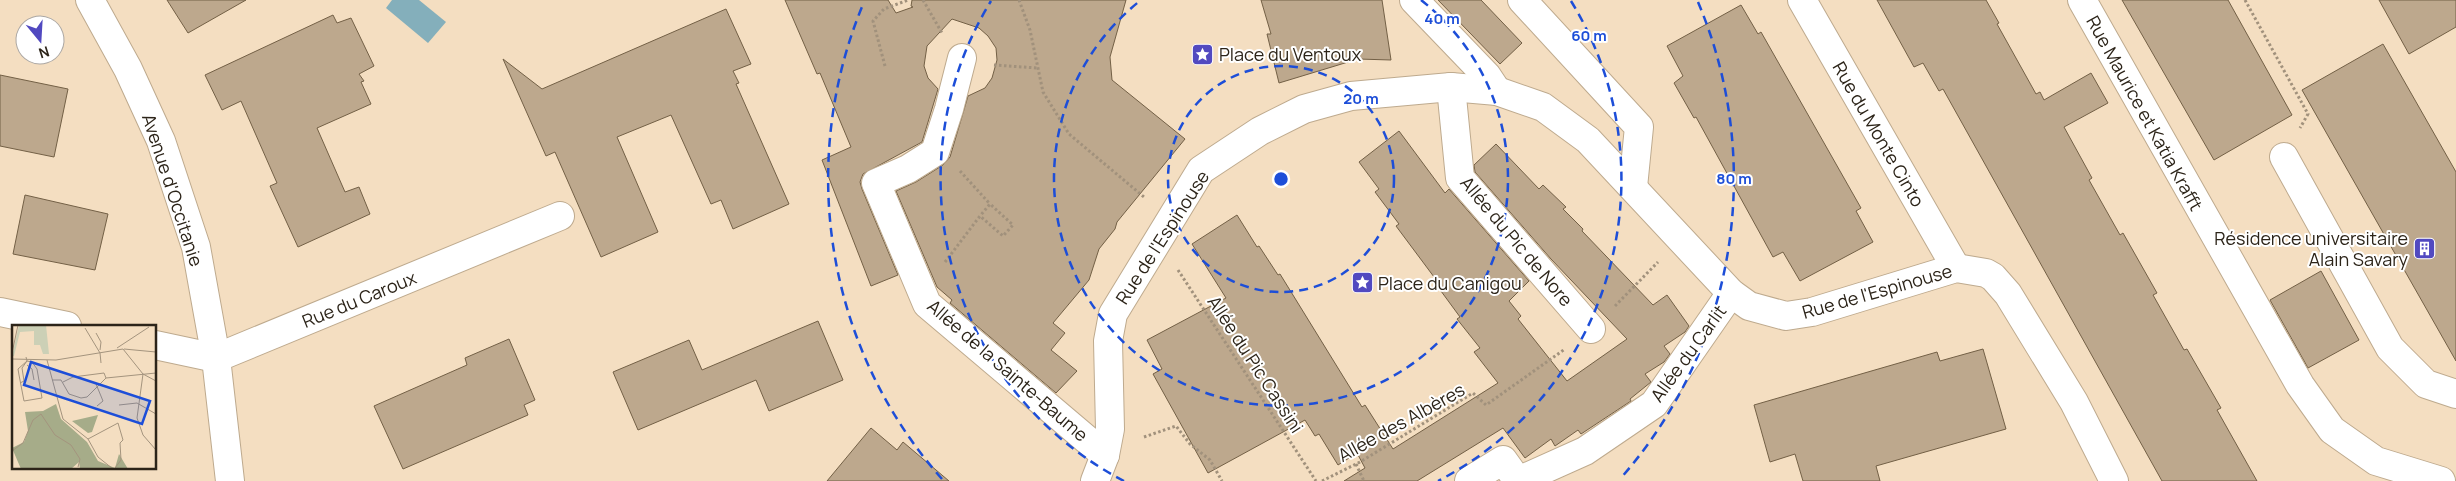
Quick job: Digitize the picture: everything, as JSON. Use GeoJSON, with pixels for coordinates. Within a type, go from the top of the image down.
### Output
{"type":"FeatureCollection","features":[{"type":"Feature","properties":{"kind":"street","name":"Avenue d'Occitanie"},"geometry":{"type":"LineString","coordinates":[[90,0],[128,69],[161,141],[196,247],[216,358],[230,481]]}},
{"type":"Feature","properties":{"kind":"street"},"geometry":{"type":"LineString","coordinates":[[1414,0],[1487,76],[1497,91]]}},
{"type":"Feature","properties":{"kind":"street"},"geometry":{"type":"LineString","coordinates":[[1522,0],[1639,127],[1633,187]]}},
{"type":"Feature","properties":{"kind":"street","name":"Rue du Monte Cinto"},"geometry":{"type":"LineString","coordinates":[[1802,0],[1956,268]]}},
{"type":"Feature","properties":{"kind":"street","name":"Rue Maurice et Katia Krafft"},"geometry":{"type":"LineString","coordinates":[[2082,0],[2295,376],[2332,430],[2376,461],[2441,481]]}},
{"type":"Feature","properties":{"kind":"street"},"geometry":{"type":"LineString","coordinates":[[937,145],[962,58]]}},
{"type":"Feature","properties":{"kind":"street","name":"Rue de l'Espinouse"},"geometry":{"type":"LineString","coordinates":[[1095,481],[1105,455],[1110,429],[1108,341],[1113,314],[1201,170],[1260,130],[1304,109],[1351,96],[1451,87],[1497,91],[1543,107],[1588,140],[1731,293],[1749,306],[1786,316],[1812,312],[1956,268],[1986,273],[1993,277],[2008,294],[2074,402],[2114,481]]}},
{"type":"Feature","properties":{"kind":"street","name":"Allée du Pic de Nore"},"geometry":{"type":"LineString","coordinates":[[1451,87],[1460,178],[1591,329]]}},
{"type":"Feature","properties":{"kind":"street","name":"Allée de la Sainte-Baume"},"geometry":{"type":"LineString","coordinates":[[937,145],[935,152],[908,169],[876,183],[927,304],[1105,455]]}},
{"type":"Feature","properties":{"kind":"street"},"geometry":{"type":"LineString","coordinates":[[2284,157],[2390,348],[2426,384],[2456,394]]}},
{"type":"Feature","properties":{"kind":"street","name":"Rue du Caroux"},"geometry":{"type":"LineString","coordinates":[[216,358],[560,216]]}},
{"type":"Feature","properties":{"kind":"street","name":"Allée du Carlit"},"geometry":{"type":"LineString","coordinates":[[1469,481],[1503,460],[1518,481],[1585,451],[1654,404],[1731,293]]}},
{"type":"Feature","properties":{"kind":"street"},"geometry":{"type":"LineString","coordinates":[[0,312],[62,325]]}},
{"type":"Feature","properties":{"kind":"street"},"geometry":{"type":"LineString","coordinates":[[156,345],[216,358]]}},
{"type":"Feature","properties":{"kind":"path"},"geometry":{"type":"LineString","coordinates":[[885,66],[873,21],[884,9],[908,0]]}},
{"type":"Feature","properties":{"kind":"path"},"geometry":{"type":"LineString","coordinates":[[923,0],[943,36]]}},
{"type":"Feature","properties":{"kind":"path"},"geometry":{"type":"LineString","coordinates":[[1019,0],[1030,30],[1043,92],[1069,134],[1144,198]]}},
{"type":"Feature","properties":{"kind":"path"},"geometry":{"type":"LineString","coordinates":[[2246,0],[2308,114],[2284,157]]}},
{"type":"Feature","properties":{"kind":"path"},"geometry":{"type":"LineString","coordinates":[[991,64],[1037,68]]}},
{"type":"Feature","properties":{"kind":"path"},"geometry":{"type":"LineString","coordinates":[[937,145],[990,204],[1013,225],[1003,236],[980,216]]}},
{"type":"Feature","properties":{"kind":"path"},"geometry":{"type":"LineString","coordinates":[[920,288],[946,261],[990,204]]}},
{"type":"Feature","properties":{"kind":"path","name":"Allée du Pic Cassini"},"geometry":{"type":"LineString","coordinates":[[1173,263],[1316,481]]}},
{"type":"Feature","properties":{"kind":"path","name":"Allée des Albères"},"geometry":{"type":"LineString","coordinates":[[1322,481],[1356,464],[1473,393],[1486,405],[1591,329],[1653,268]]}},
{"type":"Feature","properties":{"kind":"path"},"geometry":{"type":"LineString","coordinates":[[1441,405],[1445,410]]}},
{"type":"Feature","properties":{"kind":"path"},"geometry":{"type":"LineString","coordinates":[[1140,440],[1154,432],[1176,426],[1190,444],[1210,460],[1222,481]]}},
{"type":"Feature","properties":{"kind":"path"},"geometry":{"type":"LineString","coordinates":[[1356,464],[1364,481]]}},
{"type":"Feature","properties":{"kind":"water"},"geometry":{"type":"Polygon","coordinates":[[[392,0],[419,0],[446,22],[428,43],[386,8],[392,0]]]}},
{"type":"Feature","properties":{"kind":"building"},"geometry":{"type":"Polygon","coordinates":[[[167,0],[246,0],[188,33],[167,0]]]}},
{"type":"Feature","properties":{"kind":"building"},"geometry":{"type":"Polygon","coordinates":[[[785,0],[888,0],[896,13],[913,7],[911,6],[912,0],[1126,0],[1110,57],[1112,80],[1185,139],[1117,222],[1115,229],[1099,249],[1089,280],[1053,323],[1065,333],[1051,350],[1077,371],[1056,393],[950,303],[952,300],[937,287],[896,191],[916,182],[943,165],[950,157],[968,96],[985,88],[992,78],[997,60],[996,48],[988,36],[979,28],[952,19],[927,46],[924,66],[928,78],[938,89],[922,142],[863,174],[860,182],[862,189],[898,275],[871,286],[822,160],[851,147],[820,73],[817,74],[785,0]]]}},
{"type":"Feature","properties":{"kind":"building"},"geometry":{"type":"Polygon","coordinates":[[[1261,0],[1382,0],[1391,60],[1358,59],[1279,83],[1267,34],[1271,34],[1261,0]]]}},
{"type":"Feature","properties":{"kind":"building"},"geometry":{"type":"Polygon","coordinates":[[[1438,0],[1481,0],[1522,43],[1500,64],[1438,0]]]}},
{"type":"Feature","properties":{"kind":"building"},"geometry":{"type":"Polygon","coordinates":[[[1877,0],[1986,0],[1999,23],[1997,24],[2036,94],[2040,92],[2044,100],[2091,73],[2108,103],[2064,127],[2092,178],[2089,180],[2120,235],[2123,233],[2157,293],[2153,295],[2184,350],[2187,349],[2221,408],[2217,410],[2257,481],[2162,481],[1943,89],[1939,91],[1923,63],[1914,67],[1877,0]]]}},
{"type":"Feature","properties":{"kind":"building"},"geometry":{"type":"Polygon","coordinates":[[[2122,0],[2228,0],[2292,115],[2214,160],[2122,0]]]}},
{"type":"Feature","properties":{"kind":"building"},"geometry":{"type":"Polygon","coordinates":[[[2379,0],[2456,0],[2456,27],[2409,54],[2379,0]]]}},
{"type":"Feature","properties":{"kind":"building"},"geometry":{"type":"Polygon","coordinates":[[[1741,5],[1758,34],[1761,32],[1861,208],[1856,211],[1873,242],[1800,281],[1783,252],[1773,257],[1696,117],[1694,118],[1674,83],[1683,76],[1667,46],[1741,5]]]}},
{"type":"Feature","properties":{"kind":"building"},"geometry":{"type":"Polygon","coordinates":[[[726,9],[751,64],[733,71],[739,83],[736,84],[789,204],[733,229],[721,200],[711,204],[671,115],[617,137],[658,232],[601,257],[555,152],[546,156],[503,59],[542,89],[726,9]]]}},
{"type":"Feature","properties":{"kind":"building"},"geometry":{"type":"Polygon","coordinates":[[[333,15],[337,23],[351,18],[374,66],[359,74],[364,81],[361,82],[371,104],[317,128],[345,192],[359,187],[370,214],[298,247],[270,186],[277,183],[241,101],[222,110],[205,75],[333,15]]]}},
{"type":"Feature","properties":{"kind":"building","name":"Résidence universitaire Alain Savary"},"geometry":{"type":"Polygon","coordinates":[[[2383,44],[2456,172],[2456,361],[2302,90],[2383,44]]]}},
{"type":"Feature","properties":{"kind":"building"},"geometry":{"type":"Polygon","coordinates":[[[0,75],[68,89],[54,157],[0,146],[0,75]]]}},
{"type":"Feature","properties":{"kind":"building"},"geometry":{"type":"Polygon","coordinates":[[[1399,131],[1445,193],[1449,189],[1529,281],[1509,301],[1521,316],[1518,319],[1567,381],[1627,339],[1551,259],[1475,172],[1474,165],[1496,144],[1539,189],[1543,185],[1566,207],[1563,209],[1583,229],[1582,231],[1653,305],[1667,295],[1689,326],[1685,332],[1664,346],[1670,354],[1664,362],[1645,374],[1651,382],[1630,399],[1631,401],[1581,434],[1578,430],[1555,446],[1551,439],[1525,458],[1503,428],[1417,481],[1344,481],[1365,468],[1357,453],[1338,465],[1319,434],[1315,436],[1305,420],[1208,473],[1153,374],[1162,369],[1147,340],[1226,298],[1192,244],[1237,215],[1257,247],[1259,246],[1278,275],[1280,274],[1362,407],[1365,405],[1393,449],[1498,383],[1474,352],[1480,348],[1457,319],[1460,317],[1438,287],[1440,285],[1396,226],[1399,224],[1375,192],[1379,189],[1359,162],[1399,131]]]}},
{"type":"Feature","properties":{"kind":"building"},"geometry":{"type":"Polygon","coordinates":[[[25,195],[108,214],[95,270],[13,254],[25,195]]]}},
{"type":"Feature","properties":{"kind":"building"},"geometry":{"type":"Polygon","coordinates":[[[2321,271],[2359,340],[2308,368],[2270,300],[2321,271]]]}},
{"type":"Feature","properties":{"kind":"building"},"geometry":{"type":"Polygon","coordinates":[[[818,321],[843,380],[769,411],[756,380],[638,430],[613,372],[689,340],[702,370],[818,321]]]}},
{"type":"Feature","properties":{"kind":"building"},"geometry":{"type":"Polygon","coordinates":[[[509,339],[535,400],[524,405],[528,415],[403,469],[374,406],[467,365],[465,358],[509,339]]]}},
{"type":"Feature","properties":{"kind":"building"},"geometry":{"type":"Polygon","coordinates":[[[1983,349],[2006,429],[1876,466],[1880,481],[1803,481],[1795,454],[1770,462],[1754,405],[1937,352],[1940,361],[1983,349]]]}},
{"type":"Feature","properties":{"kind":"building"},"geometry":{"type":"Polygon","coordinates":[[[871,428],[897,450],[903,442],[949,481],[827,481],[871,428]]]}},
{"type":"Feature","properties":{"kind":"place","name":"Place du Ventoux"},"geometry":{"type":"Point","coordinates":[1203,54]}},
{"type":"Feature","properties":{"kind":"place","name":"Résidence universitaire Alain Savary"},"geometry":{"type":"Point","coordinates":[2424,248]}},
{"type":"Feature","properties":{"kind":"place","name":"Place du Canigou"},"geometry":{"type":"Point","coordinates":[1362,283]}}]}
